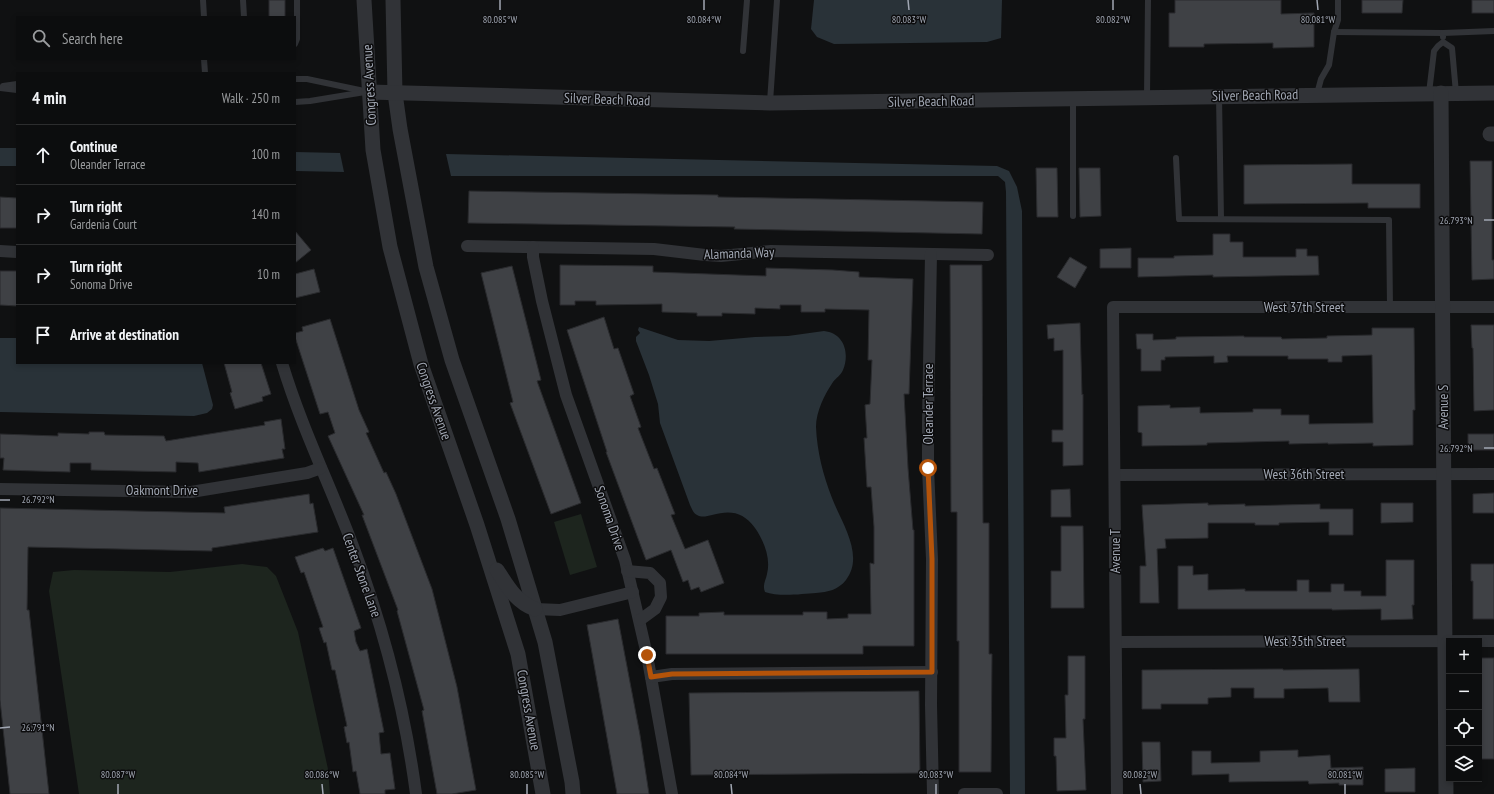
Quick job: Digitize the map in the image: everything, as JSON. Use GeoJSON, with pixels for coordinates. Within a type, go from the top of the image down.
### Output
{"type":"FeatureCollection","features":[{"type":"Feature","properties":{"kind":"street","name":"Congress Avenue"},"geometry":{"type":"LineString","coordinates":[[364,0],[373,150],[390,247],[421,364],[486,554],[518,654],[543,794]]}},
{"type":"Feature","properties":{"kind":"street","name":"Congress Avenue"},"geometry":{"type":"LineString","coordinates":[[393,0],[395,92],[403,146],[428,274],[452,360],[508,519],[545,642],[573,794]]}},
{"type":"Feature","properties":{"kind":"street","name":"Silver Beach Road"},"geometry":{"type":"LineString","coordinates":[[369,92],[770,103],[1494,92]]}},
{"type":"Feature","properties":{"kind":"street","name":"Avenue S"},"geometry":{"type":"LineString","coordinates":[[1435,93],[1443,307],[1446,794]]}},
{"type":"Feature","properties":{"kind":"street","name":"Alamanda Way"},"geometry":{"type":"LineString","coordinates":[[467,246],[654,249],[721,256],[771,251],[988,255]]}},
{"type":"Feature","properties":{"kind":"street","name":"Sonoma Drive"},"geometry":{"type":"LineString","coordinates":[[533,246],[534,261],[542,301],[564,389],[595,475],[633,592],[640,620],[672,794]]}},
{"type":"Feature","properties":{"kind":"street"},"geometry":{"type":"LineString","coordinates":[[0,251],[16,252]]}},
{"type":"Feature","properties":{"kind":"street","name":"Oleander Terrace"},"geometry":{"type":"LineString","coordinates":[[931,254],[928,468],[932,559],[933,794]]}},
{"type":"Feature","properties":{"kind":"street","name":"West 37th Street"},"geometry":{"type":"LineString","coordinates":[[1113,307],[1494,307]]}},
{"type":"Feature","properties":{"kind":"street","name":"Avenue T"},"geometry":{"type":"LineString","coordinates":[[1113,307],[1117,794]]}},
{"type":"Feature","properties":{"kind":"street","name":"Center Stone Lane"},"geometry":{"type":"LineString","coordinates":[[282,364],[300,419],[353,545],[379,620],[407,738],[416,794]]}},
{"type":"Feature","properties":{"kind":"street","name":"Oakmont Drive"},"geometry":{"type":"LineString","coordinates":[[0,489],[191,492],[306,473],[321,468]]}},
{"type":"Feature","properties":{"kind":"street","name":"West 36th Street"},"geometry":{"type":"LineString","coordinates":[[1115,475],[1494,474]]}},
{"type":"Feature","properties":{"kind":"street"},"geometry":{"type":"LineString","coordinates":[[486,554],[509,589],[525,605],[535,609],[560,610],[633,592]]}},
{"type":"Feature","properties":{"kind":"street"},"geometry":{"type":"LineString","coordinates":[[627,571],[650,573],[660,583],[661,597],[655,609],[640,620]]}},
{"type":"Feature","properties":{"kind":"street","name":"West 35th Street"},"geometry":{"type":"LineString","coordinates":[[1116,642],[1494,640]]}},
{"type":"Feature","properties":{"kind":"street"},"geometry":{"type":"LineString","coordinates":[[651,677],[672,674],[932,672]]}},
{"type":"Feature","properties":{"kind":"street"},"geometry":{"type":"LineString","coordinates":[[964,794],[997,794]]}},
{"type":"Feature","properties":{"kind":"lane"},"geometry":{"type":"LineString","coordinates":[[203,0],[204,16]]}},
{"type":"Feature","properties":{"kind":"lane"},"geometry":{"type":"LineString","coordinates":[[243,0],[244,16]]}},
{"type":"Feature","properties":{"kind":"lane"},"geometry":{"type":"LineString","coordinates":[[296,0],[296,42]]}},
{"type":"Feature","properties":{"kind":"lane"},"geometry":{"type":"LineString","coordinates":[[743,51],[747,0]]}},
{"type":"Feature","properties":{"kind":"lane"},"geometry":{"type":"LineString","coordinates":[[770,103],[777,0]]}},
{"type":"Feature","properties":{"kind":"lane"},"geometry":{"type":"LineString","coordinates":[[1147,97],[1148,0]]}},
{"type":"Feature","properties":{"kind":"lane"},"geometry":{"type":"LineString","coordinates":[[1317,94],[1320,79],[1329,65],[1334,32],[1338,20],[1338,0]]}},
{"type":"Feature","properties":{"kind":"lane"},"geometry":{"type":"LineString","coordinates":[[1334,32],[1494,32]]}},
{"type":"Feature","properties":{"kind":"lane"},"geometry":{"type":"LineString","coordinates":[[1443,33],[1443,42]]}},
{"type":"Feature","properties":{"kind":"lane"},"geometry":{"type":"LineString","coordinates":[[1443,42],[1452,48],[1456,93]]}},
{"type":"Feature","properties":{"kind":"lane"},"geometry":{"type":"LineString","coordinates":[[1435,93],[1434,50],[1443,42]]}},
{"type":"Feature","properties":{"kind":"lane"},"geometry":{"type":"LineString","coordinates":[[204,60],[205,72]]}},
{"type":"Feature","properties":{"kind":"lane"},"geometry":{"type":"LineString","coordinates":[[296,79],[307,79],[369,92]]}},
{"type":"Feature","properties":{"kind":"lane"},"geometry":{"type":"LineString","coordinates":[[0,87],[16,84]]}},
{"type":"Feature","properties":{"kind":"lane"},"geometry":{"type":"LineString","coordinates":[[0,87],[16,90]]}},
{"type":"Feature","properties":{"kind":"lane"},"geometry":{"type":"LineString","coordinates":[[296,102],[369,92]]}},
{"type":"Feature","properties":{"kind":"lane"},"geometry":{"type":"LineString","coordinates":[[1219,96],[1220,219]]}},
{"type":"Feature","properties":{"kind":"lane"},"geometry":{"type":"LineString","coordinates":[[1073,98],[1073,216]]}},
{"type":"Feature","properties":{"kind":"lane"},"geometry":{"type":"LineString","coordinates":[[1176,158],[1179,219],[1389,220],[1390,307]]}},
{"type":"Feature","properties":{"kind":"shaded area"},"geometry":{"type":"Polygon","coordinates":[[[814,0],[1002,0],[1001,38],[987,42],[834,44],[817,37],[811,29],[814,0]]]}},
{"type":"Feature","properties":{"kind":"shaded area"},"geometry":{"type":"Polygon","coordinates":[[[0,148],[16,148],[16,166],[0,166],[0,148]]]}},
{"type":"Feature","properties":{"kind":"shaded area"},"geometry":{"type":"Polygon","coordinates":[[[296,152],[340,153],[344,172],[296,171],[296,152]]]}},
{"type":"Feature","properties":{"kind":"shaded area"},"geometry":{"type":"Polygon","coordinates":[[[446,154],[997,166],[1009,171],[1017,187],[1022,211],[1025,794],[1010,794],[1005,182],[998,176],[451,176],[446,154]]]}},
{"type":"Feature","properties":{"kind":"shaded area"},"geometry":{"type":"Polygon","coordinates":[[[639,327],[678,340],[709,341],[788,336],[824,331],[831,333],[841,340],[844,345],[846,357],[845,364],[842,372],[833,382],[824,397],[816,421],[819,454],[826,481],[850,539],[852,549],[853,560],[851,570],[846,580],[840,586],[820,593],[783,595],[765,592],[764,585],[767,576],[768,562],[766,550],[755,528],[746,519],[736,514],[725,513],[703,517],[694,512],[690,505],[660,423],[658,404],[636,341],[636,337],[640,333],[638,330],[639,327]]]}},
{"type":"Feature","properties":{"kind":"shaded area"},"geometry":{"type":"Polygon","coordinates":[[[0,338],[16,338],[16,364],[202,364],[213,405],[212,409],[207,413],[194,416],[0,412],[0,338]]]}},
{"type":"Feature","properties":{"kind":"shaded area"},"geometry":{"type":"Polygon","coordinates":[[[581,514],[597,567],[570,575],[554,522],[581,514]]]}},
{"type":"Feature","properties":{"kind":"shaded area"},"geometry":{"type":"Polygon","coordinates":[[[242,564],[267,567],[276,576],[298,632],[328,769],[330,794],[79,794],[49,591],[53,572],[74,570],[170,572],[242,564]]]}},
{"type":"Feature","properties":{"kind":"building"},"geometry":{"type":"Polygon","coordinates":[[[269,0],[285,0],[285,16],[269,16],[269,0]]]}},
{"type":"Feature","properties":{"kind":"building"},"geometry":{"type":"Polygon","coordinates":[[[1175,0],[1281,0],[1281,14],[1314,13],[1314,47],[1273,48],[1273,43],[1204,44],[1204,47],[1169,47],[1169,13],[1175,13],[1175,0]]]}},
{"type":"Feature","properties":{"kind":"building"},"geometry":{"type":"Polygon","coordinates":[[[1362,0],[1403,0],[1402,13],[1362,13],[1362,0]]]}},
{"type":"Feature","properties":{"kind":"building"},"geometry":{"type":"Polygon","coordinates":[[[1472,0],[1494,0],[1494,13],[1472,13],[1472,0]]]}},
{"type":"Feature","properties":{"kind":"building"},"geometry":{"type":"Polygon","coordinates":[[[1470,161],[1492,161],[1492,260],[1494,260],[1494,279],[1472,280],[1470,161]]]}},
{"type":"Feature","properties":{"kind":"building"},"geometry":{"type":"Polygon","coordinates":[[[1352,164],[1352,184],[1420,184],[1420,208],[1368,208],[1368,203],[1244,204],[1244,165],[1352,164]]]}},
{"type":"Feature","properties":{"kind":"building"},"geometry":{"type":"Polygon","coordinates":[[[1036,168],[1057,168],[1058,217],[1037,217],[1036,168]]]}},
{"type":"Feature","properties":{"kind":"building"},"geometry":{"type":"Polygon","coordinates":[[[1079,168],[1100,168],[1101,216],[1080,217],[1079,168]]]}},
{"type":"Feature","properties":{"kind":"building"},"geometry":{"type":"Polygon","coordinates":[[[469,191],[718,195],[718,197],[983,202],[982,234],[734,229],[735,227],[468,223],[469,191]]]}},
{"type":"Feature","properties":{"kind":"building"},"geometry":{"type":"Polygon","coordinates":[[[0,197],[16,198],[16,228],[0,228],[0,197]]]}},
{"type":"Feature","properties":{"kind":"building"},"geometry":{"type":"Polygon","coordinates":[[[296,232],[311,250],[296,262],[296,232]]]}},
{"type":"Feature","properties":{"kind":"building"},"geometry":{"type":"Polygon","coordinates":[[[1213,234],[1230,234],[1230,242],[1243,242],[1243,257],[1296,257],[1296,249],[1307,249],[1307,256],[1318,256],[1319,275],[1138,277],[1138,258],[1174,258],[1174,256],[1213,255],[1213,234]]]}},
{"type":"Feature","properties":{"kind":"building"},"geometry":{"type":"Polygon","coordinates":[[[1131,248],[1131,268],[1100,268],[1100,249],[1131,248]]]}},
{"type":"Feature","properties":{"kind":"building"},"geometry":{"type":"Polygon","coordinates":[[[1070,257],[1087,267],[1075,288],[1057,277],[1070,257]]]}},
{"type":"Feature","properties":{"kind":"building"},"geometry":{"type":"Polygon","coordinates":[[[560,265],[653,266],[653,272],[766,276],[766,268],[833,270],[859,272],[859,277],[913,279],[909,394],[904,394],[908,468],[914,530],[914,646],[863,646],[863,654],[666,654],[666,616],[699,616],[699,613],[724,612],[724,615],[803,615],[803,612],[827,612],[827,619],[848,618],[848,614],[871,614],[870,563],[874,564],[874,527],[871,487],[867,487],[864,438],[867,438],[865,405],[870,404],[872,360],[868,360],[869,310],[825,309],[825,312],[801,312],[801,305],[780,305],[780,309],[755,308],[755,314],[722,313],[722,316],[697,316],[697,313],[662,312],[662,304],[596,305],[596,301],[575,301],[575,305],[560,305],[560,265]]]}},
{"type":"Feature","properties":{"kind":"building"},"geometry":{"type":"Polygon","coordinates":[[[950,265],[982,265],[983,523],[989,523],[989,654],[992,654],[991,772],[959,772],[957,512],[951,512],[950,265]]]}},
{"type":"Feature","properties":{"kind":"building"},"geometry":{"type":"Polygon","coordinates":[[[512,266],[541,380],[537,381],[581,503],[551,514],[510,403],[513,402],[481,273],[512,266]]]}},
{"type":"Feature","properties":{"kind":"building"},"geometry":{"type":"Polygon","coordinates":[[[314,269],[320,292],[296,298],[296,274],[314,269]]]}},
{"type":"Feature","properties":{"kind":"building"},"geometry":{"type":"Polygon","coordinates":[[[0,271],[16,271],[16,306],[0,305],[0,271]]]}},
{"type":"Feature","properties":{"kind":"building"},"geometry":{"type":"Polygon","coordinates":[[[604,317],[614,349],[618,348],[634,394],[630,396],[641,427],[638,428],[654,469],[657,468],[675,514],[671,515],[685,549],[708,540],[724,583],[701,592],[699,587],[691,590],[688,580],[683,582],[671,550],[646,560],[606,452],[567,330],[604,317]]]}},
{"type":"Feature","properties":{"kind":"building"},"geometry":{"type":"Polygon","coordinates":[[[330,319],[359,410],[369,432],[366,433],[384,473],[386,472],[396,494],[432,589],[457,687],[476,790],[452,794],[437,794],[422,711],[424,710],[397,611],[398,610],[362,515],[364,515],[328,436],[335,433],[328,412],[320,414],[296,340],[296,333],[303,331],[302,327],[330,319]]]}},
{"type":"Feature","properties":{"kind":"building"},"geometry":{"type":"Polygon","coordinates":[[[1080,323],[1082,395],[1083,394],[1083,465],[1063,466],[1063,442],[1052,442],[1052,430],[1063,430],[1063,350],[1054,351],[1054,338],[1048,339],[1047,325],[1080,323]]]}},
{"type":"Feature","properties":{"kind":"building"},"geometry":{"type":"Polygon","coordinates":[[[1471,325],[1494,325],[1494,410],[1474,411],[1471,325]]]}},
{"type":"Feature","properties":{"kind":"building"},"geometry":{"type":"Polygon","coordinates":[[[1372,328],[1414,328],[1415,410],[1413,410],[1413,445],[1373,446],[1373,443],[1289,444],[1289,441],[1207,443],[1207,445],[1142,446],[1142,433],[1138,432],[1138,406],[1170,405],[1170,408],[1200,407],[1200,413],[1253,412],[1253,409],[1281,409],[1281,415],[1309,415],[1309,424],[1373,423],[1372,355],[1342,356],[1342,362],[1328,362],[1328,359],[1288,359],[1288,356],[1227,356],[1228,362],[1214,363],[1214,356],[1165,357],[1165,360],[1161,360],[1161,371],[1141,371],[1141,349],[1137,349],[1136,334],[1153,334],[1153,340],[1176,339],[1176,337],[1244,336],[1281,337],[1282,339],[1327,338],[1327,336],[1372,335],[1372,328]]]}},
{"type":"Feature","properties":{"kind":"building"},"geometry":{"type":"Polygon","coordinates":[[[224,364],[261,364],[271,394],[262,397],[263,401],[235,409],[230,393],[232,392],[224,364]]]}},
{"type":"Feature","properties":{"kind":"building"},"geometry":{"type":"Polygon","coordinates":[[[281,419],[285,449],[282,449],[284,458],[199,472],[198,463],[176,462],[176,472],[91,470],[91,463],[70,463],[70,472],[3,470],[4,458],[0,458],[0,434],[58,436],[58,433],[89,434],[89,432],[104,432],[105,435],[164,436],[166,441],[265,425],[264,422],[281,419]]]}},
{"type":"Feature","properties":{"kind":"building"},"geometry":{"type":"Polygon","coordinates":[[[1468,434],[1494,434],[1494,450],[1468,450],[1468,434]]]}},
{"type":"Feature","properties":{"kind":"building"},"geometry":{"type":"Polygon","coordinates":[[[1070,489],[1071,517],[1051,517],[1051,490],[1070,489]]]}},
{"type":"Feature","properties":{"kind":"building"},"geometry":{"type":"Polygon","coordinates":[[[1494,493],[1494,513],[1473,513],[1473,494],[1494,493]]]}},
{"type":"Feature","properties":{"kind":"building"},"geometry":{"type":"Polygon","coordinates":[[[309,494],[310,504],[313,503],[318,532],[212,548],[212,551],[28,547],[27,610],[29,610],[49,794],[10,794],[0,700],[0,508],[225,513],[224,507],[309,494]]]}},
{"type":"Feature","properties":{"kind":"building"},"geometry":{"type":"Polygon","coordinates":[[[1208,503],[1208,505],[1245,504],[1245,506],[1320,504],[1320,509],[1353,509],[1353,535],[1329,535],[1329,522],[1279,523],[1279,525],[1255,525],[1255,523],[1208,523],[1208,538],[1165,539],[1166,548],[1157,549],[1159,603],[1140,603],[1140,566],[1146,566],[1142,505],[1208,503]]]}},
{"type":"Feature","properties":{"kind":"building"},"geometry":{"type":"Polygon","coordinates":[[[1381,503],[1413,503],[1413,522],[1381,523],[1381,503]]]}},
{"type":"Feature","properties":{"kind":"building"},"geometry":{"type":"Polygon","coordinates":[[[1061,526],[1083,526],[1084,608],[1051,608],[1051,571],[1061,571],[1061,526]]]}},
{"type":"Feature","properties":{"kind":"building"},"geometry":{"type":"Polygon","coordinates":[[[323,548],[325,551],[333,548],[361,628],[354,631],[356,642],[360,651],[367,649],[384,732],[379,733],[381,754],[390,753],[395,789],[385,790],[385,794],[360,794],[356,771],[353,772],[349,742],[347,743],[344,727],[347,726],[335,670],[332,670],[326,642],[324,643],[319,628],[323,627],[304,572],[301,573],[295,557],[323,548]]]}},
{"type":"Feature","properties":{"kind":"building"},"geometry":{"type":"Polygon","coordinates":[[[1386,560],[1414,560],[1414,605],[1412,605],[1413,619],[1381,620],[1381,609],[1178,609],[1178,566],[1193,566],[1193,575],[1208,574],[1208,590],[1245,589],[1245,591],[1297,591],[1297,580],[1309,580],[1309,592],[1331,592],[1331,584],[1344,584],[1344,591],[1361,591],[1361,596],[1386,596],[1386,560]]]}},
{"type":"Feature","properties":{"kind":"building"},"geometry":{"type":"Polygon","coordinates":[[[1471,564],[1494,564],[1494,619],[1473,619],[1473,581],[1471,581],[1471,564]]]}},
{"type":"Feature","properties":{"kind":"building"},"geometry":{"type":"Polygon","coordinates":[[[618,619],[640,735],[649,794],[617,794],[587,625],[618,619]]]}},
{"type":"Feature","properties":{"kind":"building"},"geometry":{"type":"Polygon","coordinates":[[[1068,656],[1085,656],[1085,719],[1083,719],[1086,790],[1057,791],[1054,738],[1066,738],[1065,695],[1068,695],[1068,656]]]}},
{"type":"Feature","properties":{"kind":"building"},"geometry":{"type":"Polygon","coordinates":[[[1482,658],[1494,658],[1494,759],[1482,759],[1482,658]]]}},
{"type":"Feature","properties":{"kind":"building"},"geometry":{"type":"Polygon","coordinates":[[[1359,669],[1360,702],[1329,702],[1328,688],[1284,689],[1284,698],[1254,698],[1254,688],[1231,688],[1231,697],[1208,698],[1208,704],[1161,704],[1161,709],[1142,709],[1142,670],[1359,669]]]}},
{"type":"Feature","properties":{"kind":"building"},"geometry":{"type":"Polygon","coordinates":[[[919,691],[920,773],[691,775],[689,693],[919,691]]]}},
{"type":"Feature","properties":{"kind":"building"},"geometry":{"type":"Polygon","coordinates":[[[1142,742],[1160,742],[1161,781],[1143,782],[1142,742]]]}},
{"type":"Feature","properties":{"kind":"building"},"geometry":{"type":"Polygon","coordinates":[[[1298,750],[1298,757],[1330,755],[1331,768],[1363,767],[1363,785],[1339,785],[1339,783],[1309,784],[1308,781],[1229,782],[1229,774],[1192,775],[1192,751],[1211,751],[1211,763],[1260,762],[1260,751],[1298,750]]]}},
{"type":"Feature","properties":{"kind":"building"},"geometry":{"type":"Polygon","coordinates":[[[1415,768],[1415,792],[1385,792],[1385,769],[1415,768]]]}},
{"type":"Feature","properties":{"kind":"route"},"geometry":{"type":"LineString","coordinates":[[647,655],[651,677],[672,674],[932,672],[932,559],[928,468]]}}]}
